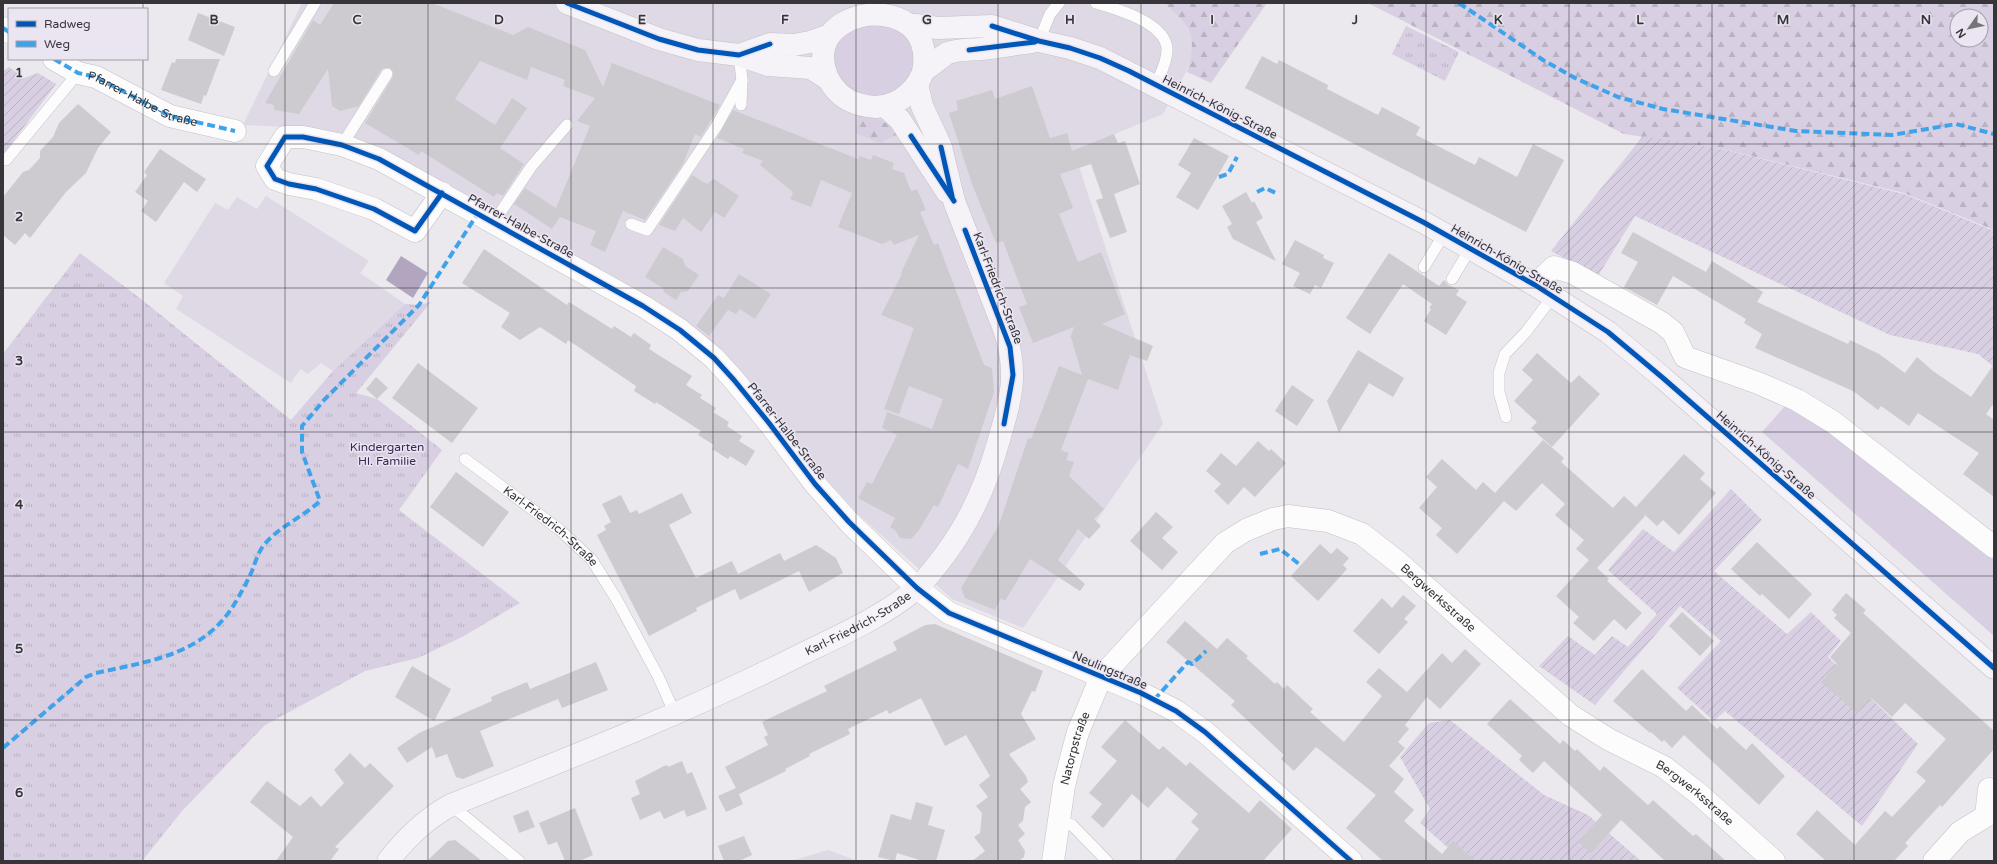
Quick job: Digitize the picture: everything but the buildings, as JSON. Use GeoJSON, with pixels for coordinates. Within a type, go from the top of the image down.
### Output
{"type":"FeatureCollection","features":[{"type":"Feature","properties":{"kind":"main road"},"geometry":{"type":"LineString","coordinates":[[567,3],[659,39],[698,50],[739,55],[768,65],[811,68],[828,79]]}},
{"type":"Feature","properties":{"kind":"main road"},"geometry":{"type":"LineString","coordinates":[[884,4],[902,13],[915,25],[920,32],[926,59],[920,78],[908,94],[898,102],[885,106],[872,107],[851,102],[836,90],[828,79],[824,66],[823,53],[827,36],[831,28],[848,8],[884,4]]}},
{"type":"Feature","properties":{"kind":"main road","name":"Heinrich-König-Straße"},"geometry":{"type":"LineString","coordinates":[[915,25],[938,28],[992,26],[1100,58],[1331,175],[1444,234],[1535,285],[1608,332],[1663,378],[1994,668]]}},
{"type":"Feature","properties":{"kind":"main road"},"geometry":{"type":"LineString","coordinates":[[739,55],[770,44],[794,45],[810,42],[827,36]]}},
{"type":"Feature","properties":{"kind":"main road","name":"Heinrich-König-Straße"},"geometry":{"type":"LineString","coordinates":[[920,78],[948,53],[1039,41]]}},
{"type":"Feature","properties":{"kind":"main road","name":"Karl-Friedrich-Straße"},"geometry":{"type":"LineString","coordinates":[[388,861],[420,825],[451,805],[675,714],[754,678],[873,618],[917,588],[957,540],[986,483],[1004,424],[1013,375],[1010,347],[1004,329],[954,201],[941,147],[922,106],[920,78]]}},
{"type":"Feature","properties":{"kind":"main road","name":"Karl-Friedrich-Straße"},"geometry":{"type":"LineString","coordinates":[[885,106],[900,120],[954,201]]}},
{"type":"Feature","properties":{"kind":"street","name":"Pfarrer-Halbe-Straße"},"geometry":{"type":"LineString","coordinates":[[56,60],[78,73],[96,77],[170,116],[235,131]]}},
{"type":"Feature","properties":{"kind":"street","name":"Pfarrer-Halbe-Straße"},"geometry":{"type":"LineString","coordinates":[[442,193],[415,231],[374,209],[316,189],[290,184],[275,179],[267,166],[285,136],[303,137],[342,145],[379,159],[442,193],[643,306],[680,330],[714,358],[769,423],[815,484],[849,522],[917,588]]}},
{"type":"Feature","properties":{"kind":"street","name":"Heinrich-König-Straße"},"geometry":{"type":"LineString","coordinates":[[1535,285],[1554,267],[1573,273],[1662,323],[1673,332],[1685,357]]}},
{"type":"Feature","properties":{"kind":"street"},"geometry":{"type":"LineString","coordinates":[[1663,378],[1685,357],[1758,383],[1790,397],[1833,422],[1994,547]]}},
{"type":"Feature","properties":{"kind":"street","name":"Bergwerksstraße"},"geometry":{"type":"LineString","coordinates":[[1101,677],[1232,537],[1281,517],[1300,516],[1328,521],[1356,531],[1369,538],[1570,715],[1608,739],[1664,767],[1699,794],[1774,861]]}},
{"type":"Feature","properties":{"kind":"street","name":"Neulingstraße"},"geometry":{"type":"LineString","coordinates":[[917,588],[948,613],[1141,693],[1176,711],[1205,732],[1351,861]]}},
{"type":"Feature","properties":{"kind":"street","name":"Natorpstraße"},"geometry":{"type":"LineString","coordinates":[[1052,861],[1064,786],[1078,732],[1101,677]]}},
{"type":"Feature","properties":{"kind":"street"},"geometry":{"type":"LineString","coordinates":[[1934,861],[1960,832],[1986,816],[1992,786]]}},
{"type":"Feature","properties":{"kind":"lane"},"geometry":{"type":"LineString","coordinates":[[274,70],[315,3]]}},
{"type":"Feature","properties":{"kind":"lane"},"geometry":{"type":"LineString","coordinates":[[1039,41],[1050,14],[1059,3]]}},
{"type":"Feature","properties":{"kind":"lane","name":"Heinrich-König-Straße"},"geometry":{"type":"LineString","coordinates":[[1096,3],[1135,16],[1151,26],[1164,39],[1168,51],[1155,86]]}},
{"type":"Feature","properties":{"kind":"lane"},"geometry":{"type":"LineString","coordinates":[[739,55],[742,80],[741,105]]}},
{"type":"Feature","properties":{"kind":"lane"},"geometry":{"type":"LineString","coordinates":[[6,160],[78,73]]}},
{"type":"Feature","properties":{"kind":"lane"},"geometry":{"type":"LineString","coordinates":[[342,145],[387,74]]}},
{"type":"Feature","properties":{"kind":"lane"},"geometry":{"type":"LineString","coordinates":[[632,224],[647,230],[716,127],[742,80]]}},
{"type":"Feature","properties":{"kind":"lane"},"geometry":{"type":"LineString","coordinates":[[494,222],[531,167],[567,125]]}},
{"type":"Feature","properties":{"kind":"lane"},"geometry":{"type":"LineString","coordinates":[[1424,268],[1444,234]]}},
{"type":"Feature","properties":{"kind":"lane"},"geometry":{"type":"LineString","coordinates":[[1452,279],[1470,249]]}},
{"type":"Feature","properties":{"kind":"lane"},"geometry":{"type":"LineString","coordinates":[[1506,417],[1499,392],[1499,373],[1505,354],[1526,332],[1553,296]]}},
{"type":"Feature","properties":{"kind":"lane","name":"Karl-Friedrich-Straße"},"geometry":{"type":"LineString","coordinates":[[465,459],[560,530],[592,560],[654,669],[675,714]]}},
{"type":"Feature","properties":{"kind":"lane"},"geometry":{"type":"LineString","coordinates":[[451,805],[519,861]]}},
{"type":"Feature","properties":{"kind":"lane"},"geometry":{"type":"LineString","coordinates":[[1058,822],[1072,825],[1107,861]]}},
{"type":"Feature","properties":{"kind":"shaded area"},"geometry":{"type":"Polygon","coordinates":[[[302,3],[1164,3],[1180,16],[1193,39],[1193,53],[1186,72],[1163,114],[1074,151],[1163,424],[1023,628],[952,599],[857,513],[803,453],[641,294],[470,196],[374,148],[306,128],[243,125],[302,3]]]}},
{"type":"Feature","properties":{"kind":"shaded area"},"geometry":{"type":"Polygon","coordinates":[[[266,196],[369,261],[360,273],[405,304],[333,371],[321,363],[308,374],[300,369],[291,383],[176,309],[183,296],[164,283],[215,203],[228,210],[237,197],[257,209],[266,196]]]}},
{"type":"Feature","properties":{"kind":"shaded area"},"geometry":{"type":"Polygon","coordinates":[[[401,256],[428,273],[413,298],[386,280],[401,256]]]}},
{"type":"Feature","properties":{"kind":"shaded area"},"geometry":{"type":"Polygon","coordinates":[[[828,850],[858,861],[791,861],[828,850]]]}},
{"type":"Feature","properties":{"kind":"green space"},"geometry":{"type":"Polygon","coordinates":[[[1164,3],[1267,3],[1211,83],[1187,72],[1192,50],[1190,33],[1181,19],[1164,3]]]}},
{"type":"Feature","properties":{"kind":"green space"},"geometry":{"type":"Polygon","coordinates":[[[1368,3],[1994,3],[1994,230],[1904,193],[1718,148],[1624,134],[1368,3]]]}},
{"type":"Feature","properties":{"kind":"green space"},"geometry":{"type":"Polygon","coordinates":[[[855,20],[905,29],[916,59],[910,80],[883,98],[852,92],[837,76],[832,55],[839,34],[855,20]]]}},
{"type":"Feature","properties":{"kind":"green space"},"geometry":{"type":"Polygon","coordinates":[[[1406,26],[1459,52],[1445,81],[1392,54],[1406,26]]]}},
{"type":"Feature","properties":{"kind":"green space"},"geometry":{"type":"Polygon","coordinates":[[[9,67],[24,78],[38,73],[56,84],[3,155],[3,71],[9,67]]]}},
{"type":"Feature","properties":{"kind":"green space"},"geometry":{"type":"Polygon","coordinates":[[[858,115],[881,120],[900,133],[880,143],[856,133],[858,115]]]}},
{"type":"Feature","properties":{"kind":"green space"},"geometry":{"type":"Polygon","coordinates":[[[1643,136],[1717,148],[1904,194],[1994,231],[1994,367],[1978,354],[1890,335],[1635,216],[1598,276],[1551,251],[1643,136]]]}},
{"type":"Feature","properties":{"kind":"green space","name":"Kindergarten Hl. Familie"},"geometry":{"type":"Polygon","coordinates":[[[80,253],[141,299],[291,420],[333,371],[405,304],[419,305],[431,302],[356,393],[377,399],[442,450],[399,510],[520,603],[462,637],[418,658],[365,671],[265,725],[182,811],[142,861],[3,861],[3,354],[80,253]]]}},
{"type":"Feature","properties":{"kind":"green space"},"geometry":{"type":"Polygon","coordinates":[[[1786,405],[1806,415],[1994,559],[1994,636],[1762,432],[1786,405]]]}},
{"type":"Feature","properties":{"kind":"green space"},"geometry":{"type":"Polygon","coordinates":[[[1731,489],[1762,520],[1714,571],[1787,634],[1811,612],[1841,641],[1828,657],[1918,744],[1862,826],[1725,711],[1714,721],[1677,688],[1721,641],[1680,606],[1595,705],[1539,666],[1568,636],[1595,655],[1612,636],[1628,647],[1657,614],[1608,570],[1643,529],[1674,552],[1731,489]]]}},
{"type":"Feature","properties":{"kind":"green space"},"geometry":{"type":"Polygon","coordinates":[[[1450,720],[1544,795],[1588,815],[1641,861],[1463,861],[1420,823],[1430,809],[1400,757],[1429,723],[1450,720]]]}},
{"type":"Feature","properties":{"kind":"marked path"},"geometry":{"type":"LineString","coordinates":[[1459,3],[1543,60],[1575,78],[1618,97],[1663,109],[1796,131],[1892,135],[1956,124],[1994,134]]}},
{"type":"Feature","properties":{"kind":"marked path"},"geometry":{"type":"LineString","coordinates":[[3,28],[8,31]]}},
{"type":"Feature","properties":{"kind":"marked path"},"geometry":{"type":"LineString","coordinates":[[56,60],[78,73],[96,77],[170,116],[235,131]]}},
{"type":"Feature","properties":{"kind":"marked path"},"geometry":{"type":"LineString","coordinates":[[1219,177],[1228,174],[1237,157]]}},
{"type":"Feature","properties":{"kind":"marked path"},"geometry":{"type":"LineString","coordinates":[[1257,192],[1265,188],[1278,194]]}},
{"type":"Feature","properties":{"kind":"marked path"},"geometry":{"type":"LineString","coordinates":[[3,748],[86,677],[96,673],[156,659],[174,653],[192,645],[208,634],[222,620],[242,591],[263,546],[276,533],[320,501],[302,452],[302,426],[325,399],[419,305],[478,213]]}},
{"type":"Feature","properties":{"kind":"marked path"},"geometry":{"type":"LineString","coordinates":[[1260,554],[1280,549],[1299,564]]}},
{"type":"Feature","properties":{"kind":"marked path"},"geometry":{"type":"LineString","coordinates":[[1154,700],[1188,662],[1192,664],[1206,651]]}},
{"type":"Feature","properties":{"kind":"cycle path"},"geometry":{"type":"LineString","coordinates":[[567,3],[659,39],[698,50],[739,55],[770,44]]}},
{"type":"Feature","properties":{"kind":"cycle path"},"geometry":{"type":"LineString","coordinates":[[992,26],[1039,41],[1070,48],[1100,58],[1129,71],[1423,222],[1535,285],[1608,332],[1663,378],[1994,668]]}},
{"type":"Feature","properties":{"kind":"cycle path"},"geometry":{"type":"LineString","coordinates":[[969,50],[1035,42]]}},
{"type":"Feature","properties":{"kind":"cycle path"},"geometry":{"type":"LineString","coordinates":[[911,136],[954,201]]}},
{"type":"Feature","properties":{"kind":"cycle path"},"geometry":{"type":"LineString","coordinates":[[442,193],[415,231],[374,209],[316,189],[289,184],[275,179],[267,166],[285,137],[303,137],[342,145],[379,159],[643,306],[680,330],[714,358],[769,423],[815,484],[849,522],[917,588],[949,613],[1141,693],[1176,711],[1205,732],[1351,861]]}},
{"type":"Feature","properties":{"kind":"cycle path"},"geometry":{"type":"LineString","coordinates":[[941,147],[952,196]]}},
{"type":"Feature","properties":{"kind":"cycle path"},"geometry":{"type":"LineString","coordinates":[[965,230],[1010,347],[1013,375],[1004,424]]}}]}
